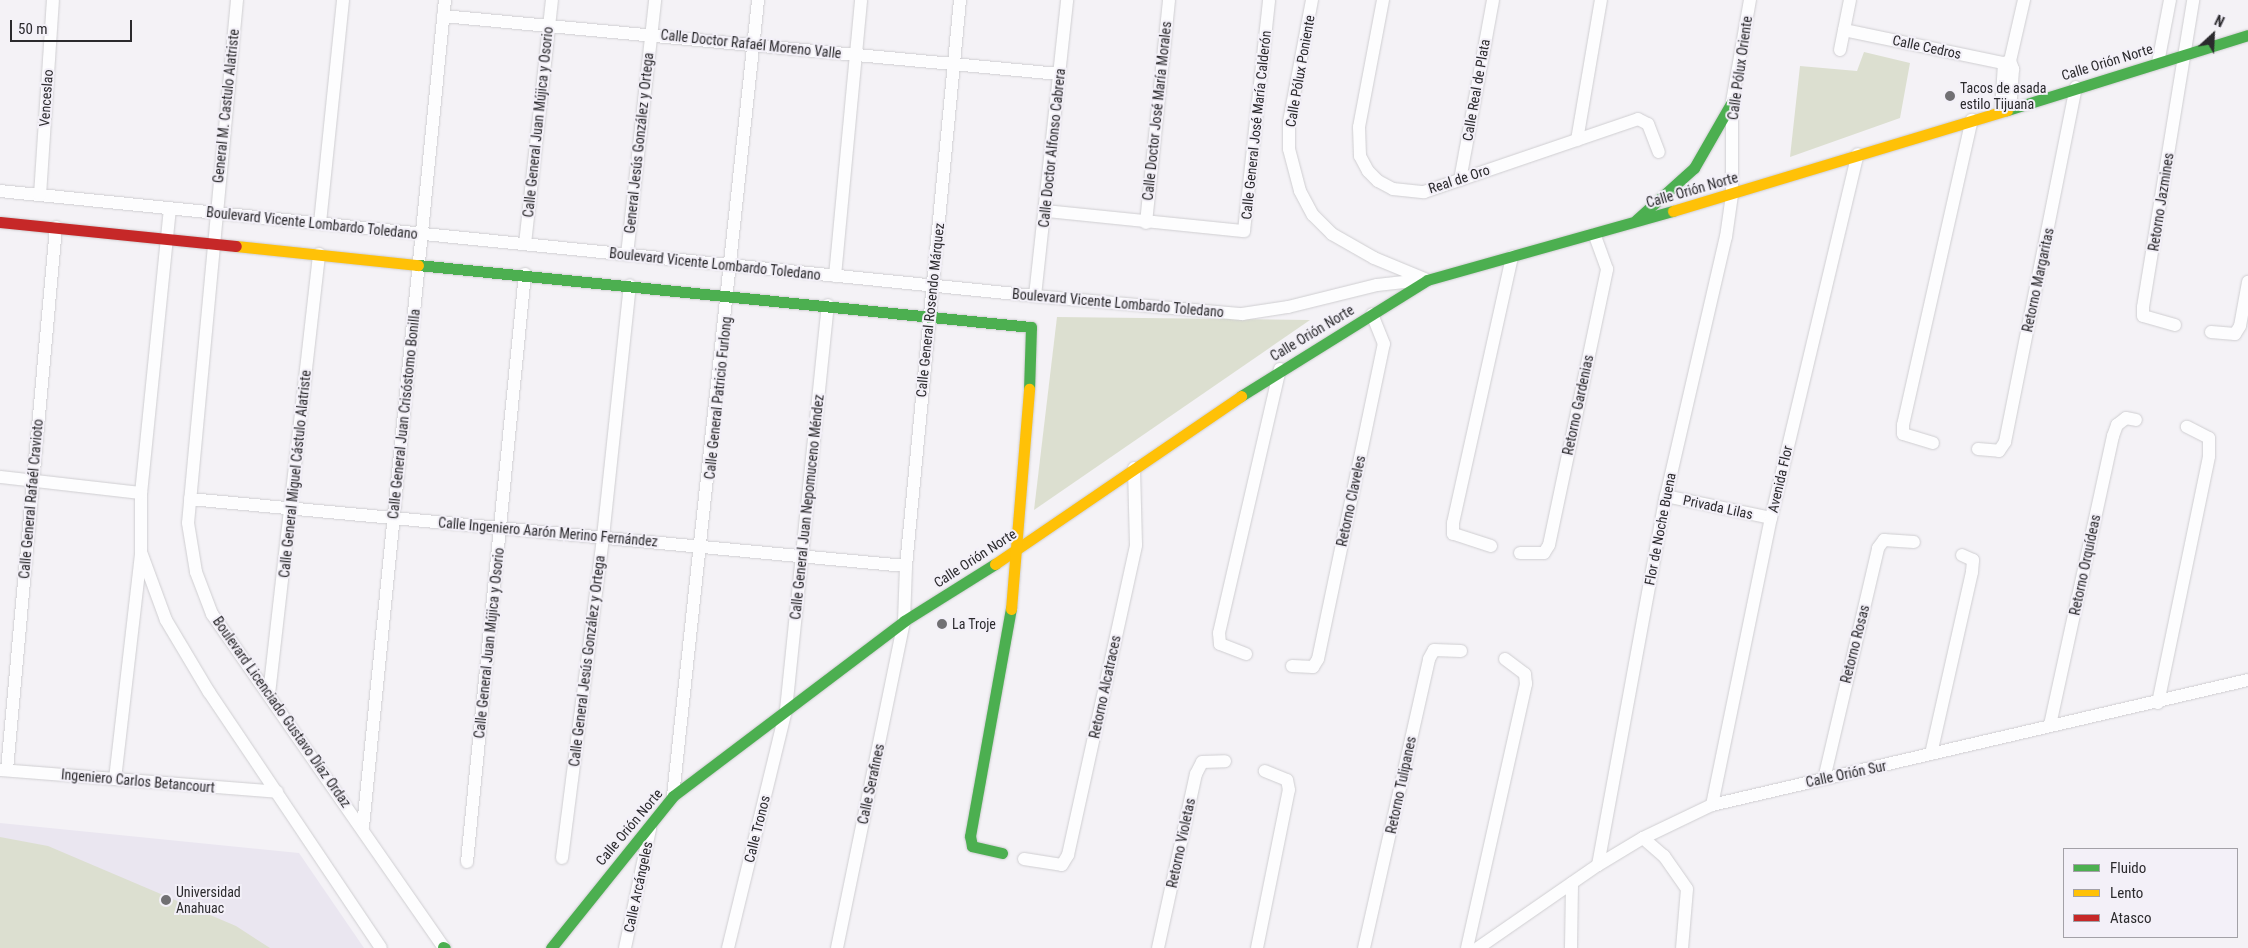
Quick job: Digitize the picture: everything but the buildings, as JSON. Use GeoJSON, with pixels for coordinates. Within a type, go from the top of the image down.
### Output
{"type":"FeatureCollection","features":[{"type":"Feature","properties":{"kind":"street","name":"Venceslao"},"geometry":{"type":"LineString","coordinates":[[40,195],[53,0]]}},
{"type":"Feature","properties":{"kind":"street","name":"General M. Castulo Alatriste"},"geometry":{"type":"LineString","coordinates":[[215,213],[237,0]]}},
{"type":"Feature","properties":{"kind":"street"},"geometry":{"type":"LineString","coordinates":[[320,223],[343,0]]}},
{"type":"Feature","properties":{"kind":"street","name":"Calle General Juan Crisóstomo Bonilla"},"geometry":{"type":"LineString","coordinates":[[363,827],[445,0]]}},
{"type":"Feature","properties":{"kind":"street","name":"Calle General Juan Mújica y Osorio"},"geometry":{"type":"LineString","coordinates":[[524,244],[552,0]]}},
{"type":"Feature","properties":{"kind":"street","name":"General Jesús González y Ortega"},"geometry":{"type":"LineString","coordinates":[[627,255],[654,0]]}},
{"type":"Feature","properties":{"kind":"street","name":"Calle General Patricio Furlong"},"geometry":{"type":"LineString","coordinates":[[673,796],[729,295],[758,0]]}},
{"type":"Feature","properties":{"kind":"street"},"geometry":{"type":"LineString","coordinates":[[836,276],[861,0]]}},
{"type":"Feature","properties":{"kind":"street","name":"Calle General Rosendo Márquez"},"geometry":{"type":"LineString","coordinates":[[904,621],[906,566],[960,0]]}},
{"type":"Feature","properties":{"kind":"street","name":"Calle Doctor Alfonso Cabrera"},"geometry":{"type":"LineString","coordinates":[[1035,296],[1046,211],[1067,0]]}},
{"type":"Feature","properties":{"kind":"street","name":"Calle Doctor José María Morales"},"geometry":{"type":"LineString","coordinates":[[1146,222],[1169,0]]}},
{"type":"Feature","properties":{"kind":"street","name":"Calle General José María Calderón"},"geometry":{"type":"LineString","coordinates":[[1046,211],[1244,231],[1269,0]]}},
{"type":"Feature","properties":{"kind":"street","name":"Calle Pólux Poniente"},"geometry":{"type":"LineString","coordinates":[[1312,0],[1289,122],[1288,149],[1300,191],[1313,215],[1332,234],[1374,258],[1427,280]]}},
{"type":"Feature","properties":{"kind":"street","name":"Real de Oro"},"geometry":{"type":"LineString","coordinates":[[1383,0],[1359,127],[1360,156],[1368,171],[1393,189],[1424,192],[1644,119],[1659,152]]}},
{"type":"Feature","properties":{"kind":"street","name":"Calle Real de Plata"},"geometry":{"type":"LineString","coordinates":[[1460,180],[1493,0]]}},
{"type":"Feature","properties":{"kind":"street"},"geometry":{"type":"LineString","coordinates":[[1577,140],[1601,0]]}},
{"type":"Feature","properties":{"kind":"street","name":"Calle Pólux Oriente"},"geometry":{"type":"LineString","coordinates":[[1732,195],[1732,102],[1750,0]]}},
{"type":"Feature","properties":{"kind":"street"},"geometry":{"type":"LineString","coordinates":[[1840,50],[1850,0]]}},
{"type":"Feature","properties":{"kind":"street"},"geometry":{"type":"LineString","coordinates":[[2005,109],[2013,68],[2007,62],[2024,0]]}},
{"type":"Feature","properties":{"kind":"street"},"geometry":{"type":"LineString","coordinates":[[2158,62],[2170,0]]}},
{"type":"Feature","properties":{"kind":"street"},"geometry":{"type":"LineString","coordinates":[[2182,55],[2193,0]]}},
{"type":"Feature","properties":{"kind":"street","name":"Calle Doctor Rafaél Moreno Valle"},"geometry":{"type":"LineString","coordinates":[[444,16],[1059,74]]}},
{"type":"Feature","properties":{"kind":"street","name":"Calle Cedros"},"geometry":{"type":"LineString","coordinates":[[1844,30],[2007,62]]}},
{"type":"Feature","properties":{"kind":"street","name":"Calle Orión Norte"},"geometry":{"type":"LineString","coordinates":[[552,948],[673,796],[904,621],[1014,551],[1280,369],[1427,280],[1732,195],[1858,154],[2248,35]]}},
{"type":"Feature","properties":{"kind":"street","name":"Retorno Jazmines"},"geometry":{"type":"LineString","coordinates":[[2175,325],[2143,316],[2143,307],[2182,55]]}},
{"type":"Feature","properties":{"kind":"street","name":"Retorno Margaritas"},"geometry":{"type":"LineString","coordinates":[[1978,449],[1999,451],[2005,442],[2076,87]]}},
{"type":"Feature","properties":{"kind":"street"},"geometry":{"type":"LineString","coordinates":[[1632,223],[1694,168],[1732,102]]}},
{"type":"Feature","properties":{"kind":"street"},"geometry":{"type":"LineString","coordinates":[[1934,443],[1904,434],[1903,425],[1972,120]]}},
{"type":"Feature","properties":{"kind":"street","name":"Avenida Flor"},"geometry":{"type":"LineString","coordinates":[[1712,805],[1771,518],[1858,154]]}},
{"type":"Feature","properties":{"kind":"street","name":"Boulevard Vicente Lombardo Toledano"},"geometry":{"type":"LineString","coordinates":[[0,191],[932,286],[1242,314],[1288,307],[1377,285],[1427,280]]}},
{"type":"Feature","properties":{"kind":"street","name":"Flor de Noche Buena"},"geometry":{"type":"LineString","coordinates":[[1598,865],[1666,496],[1726,237],[1732,195]]}},
{"type":"Feature","properties":{"kind":"street"},"geometry":{"type":"LineString","coordinates":[[115,779],[142,552],[140,493],[170,208]]}},
{"type":"Feature","properties":{"kind":"street","name":"Boulevard Licenciado Gustavo Díaz Ordaz"},"geometry":{"type":"LineString","coordinates":[[215,213],[188,523],[196,572],[212,614],[363,827],[444,948]]}},
{"type":"Feature","properties":{"kind":"street","name":"Boulevard Vicente Lombardo Toledano"},"geometry":{"type":"LineString","coordinates":[[0,222],[930,315],[1031,327],[1033,337],[1014,551]]}},
{"type":"Feature","properties":{"kind":"street","name":"Calle General Rafaél Cravioto"},"geometry":{"type":"LineString","coordinates":[[3,770],[33,481],[56,227]]}},
{"type":"Feature","properties":{"kind":"street","name":"Retorno Gardenias"},"geometry":{"type":"LineString","coordinates":[[1520,553],[1544,553],[1549,546],[1607,269],[1594,234]]}},
{"type":"Feature","properties":{"kind":"street","name":"Calle General Miguel Cástulo Alatriste"},"geometry":{"type":"LineString","coordinates":[[269,694],[293,508],[319,254]]}},
{"type":"Feature","properties":{"kind":"street"},"geometry":{"type":"LineString","coordinates":[[1491,546],[1453,534],[1453,524],[1512,256]]}},
{"type":"Feature","properties":{"kind":"street","name":"Calle General Juan Mújica y Osorio"},"geometry":{"type":"LineString","coordinates":[[467,862],[526,274]]}},
{"type":"Feature","properties":{"kind":"street"},"geometry":{"type":"LineString","coordinates":[[2211,332],[2235,334],[2240,326],[2248,282]]}},
{"type":"Feature","properties":{"kind":"street","name":"Calle General Jesús González y Ortega"},"geometry":{"type":"LineString","coordinates":[[562,858],[603,537],[630,285]]}},
{"type":"Feature","properties":{"kind":"street","name":"Calle General Juan Nepomuceno Méndez"},"geometry":{"type":"LineString","coordinates":[[786,710],[828,305]]}},
{"type":"Feature","properties":{"kind":"street","name":"Retorno Claveles"},"geometry":{"type":"LineString","coordinates":[[1292,666],[1313,667],[1318,659],[1384,344],[1372,314]]}},
{"type":"Feature","properties":{"kind":"street"},"geometry":{"type":"LineString","coordinates":[[1246,654],[1220,644],[1219,633],[1280,369]]}},
{"type":"Feature","properties":{"kind":"street","name":"Retorno Orquídeas"},"geometry":{"type":"LineString","coordinates":[[2050,725],[2116,425],[2126,418],[2136,420]]}},
{"type":"Feature","properties":{"kind":"street"},"geometry":{"type":"LineString","coordinates":[[2158,703],[2210,456],[2209,438],[2187,428]]}},
{"type":"Feature","properties":{"kind":"street","name":"Retorno Alcatraces"},"geometry":{"type":"LineString","coordinates":[[1024,858],[1062,864],[1068,855],[1136,545],[1134,468]]}},
{"type":"Feature","properties":{"kind":"street"},"geometry":{"type":"LineString","coordinates":[[0,477],[140,493]]}},
{"type":"Feature","properties":{"kind":"street","name":"Privada Lilas"},"geometry":{"type":"LineString","coordinates":[[1666,496],[1771,518]]}},
{"type":"Feature","properties":{"kind":"street","name":"Calle Ingeniero Aarón Merino Fernández"},"geometry":{"type":"LineString","coordinates":[[190,499],[906,566]]}},
{"type":"Feature","properties":{"kind":"street","name":"Retorno Rosas"},"geometry":{"type":"LineString","coordinates":[[1824,779],[1878,548],[1884,540],[1914,542]]}},
{"type":"Feature","properties":{"kind":"street"},"geometry":{"type":"LineString","coordinates":[[1002,853],[972,846],[970,836],[1013,598],[1014,551]]}},
{"type":"Feature","properties":{"kind":"street"},"geometry":{"type":"LineString","coordinates":[[142,552],[166,620],[209,692],[381,948]]}},
{"type":"Feature","properties":{"kind":"street"},"geometry":{"type":"LineString","coordinates":[[1931,754],[1974,560],[1962,555]]}},
{"type":"Feature","properties":{"kind":"street","name":"Calle Serafines"},"geometry":{"type":"LineString","coordinates":[[837,948],[904,621]]}},
{"type":"Feature","properties":{"kind":"street","name":"Retorno Tulipanes"},"geometry":{"type":"LineString","coordinates":[[1364,948],[1428,658],[1434,650],[1461,651]]}},
{"type":"Feature","properties":{"kind":"street"},"geometry":{"type":"LineString","coordinates":[[1467,948],[1526,684],[1525,674],[1505,659]]}},
{"type":"Feature","properties":{"kind":"street","name":"Calle Orión Sur"},"geometry":{"type":"LineString","coordinates":[[1478,948],[1598,865],[1643,838],[1712,805],[2050,725],[2158,703],[2248,680]]}},
{"type":"Feature","properties":{"kind":"street","name":"Calle Tronos"},"geometry":{"type":"LineString","coordinates":[[728,948],[786,710]]}},
{"type":"Feature","properties":{"kind":"street","name":"Retorno Violetas"},"geometry":{"type":"LineString","coordinates":[[1158,948],[1196,774],[1202,762],[1225,762]]}},
{"type":"Feature","properties":{"kind":"street","name":"Ingeniero Carlos Betancourt"},"geometry":{"type":"LineString","coordinates":[[3,770],[277,792]]}},
{"type":"Feature","properties":{"kind":"street"},"geometry":{"type":"LineString","coordinates":[[1257,948],[1288,790],[1287,780],[1265,771]]}},
{"type":"Feature","properties":{"kind":"street","name":"Calle Arcángeles"},"geometry":{"type":"LineString","coordinates":[[625,948],[650,826]]}},
{"type":"Feature","properties":{"kind":"street"},"geometry":{"type":"LineString","coordinates":[[1643,838],[1664,856],[1687,889],[1682,948]]}},
{"type":"Feature","properties":{"kind":"street"},"geometry":{"type":"LineString","coordinates":[[1570,948],[1572,882]]}},
{"type":"Feature","properties":{"kind":"shaded area"},"geometry":{"type":"Polygon","coordinates":[[[1864,52],[1910,63],[1900,118],[1790,157],[1800,66],[1857,71],[1864,52]]]}},
{"type":"Feature","properties":{"kind":"shaded area"},"geometry":{"type":"Polygon","coordinates":[[[1057,317],[1310,320],[1034,510],[1057,317]]]}},
{"type":"Feature","properties":{"kind":"shaded area","name":"Universidad Anahuac"},"geometry":{"type":"Polygon","coordinates":[[[0,823],[299,853],[364,948],[0,948],[0,823]]]}},
{"type":"Feature","properties":{"kind":"shaded area"},"geometry":{"type":"Polygon","coordinates":[[[0,837],[48,846],[236,926],[270,948],[0,948],[0,837]]]}},
{"type":"Feature","properties":{"kind":"traffic: fast"},"geometry":{"type":"LineString","coordinates":[[2007,110],[2248,35]]}},
{"type":"Feature","properties":{"kind":"traffic: fast"},"geometry":{"type":"LineString","coordinates":[[1636,220],[1694,168],[1732,102]]}},
{"type":"Feature","properties":{"kind":"traffic: fast"},"geometry":{"type":"LineString","coordinates":[[1241,396],[1427,280],[1673,211]]}},
{"type":"Feature","properties":{"kind":"traffic: fast"},"geometry":{"type":"LineString","coordinates":[[418,265],[1031,327],[1029,389]]}},
{"type":"Feature","properties":{"kind":"traffic: fast"},"geometry":{"type":"LineString","coordinates":[[551,948],[673,796],[904,621],[995,564]]}},
{"type":"Feature","properties":{"kind":"traffic: fast"},"geometry":{"type":"LineString","coordinates":[[1002,853],[972,846],[970,836],[1011,609]]}},
{"type":"Feature","properties":{"kind":"traffic: slow"},"geometry":{"type":"LineString","coordinates":[[1673,211],[2007,110]]}},
{"type":"Feature","properties":{"kind":"traffic: slow"},"geometry":{"type":"LineString","coordinates":[[236,246],[418,265]]}},
{"type":"Feature","properties":{"kind":"traffic: slow"},"geometry":{"type":"LineString","coordinates":[[1011,609],[1029,389]]}},
{"type":"Feature","properties":{"kind":"traffic: slow"},"geometry":{"type":"LineString","coordinates":[[995,564],[1241,396]]}},
{"type":"Feature","properties":{"kind":"traffic: jam"},"geometry":{"type":"LineString","coordinates":[[0,222],[236,246]]}},
{"type":"Feature","properties":{"kind":"place","name":"Tacos de asada estilo Tijuana"},"geometry":{"type":"Point","coordinates":[1950,96]}},
{"type":"Feature","properties":{"kind":"place","name":"La Troje"},"geometry":{"type":"Point","coordinates":[942,624]}},
{"type":"Feature","properties":{"kind":"place","name":"Universidad Anahuac"},"geometry":{"type":"Point","coordinates":[166,900]}}]}
